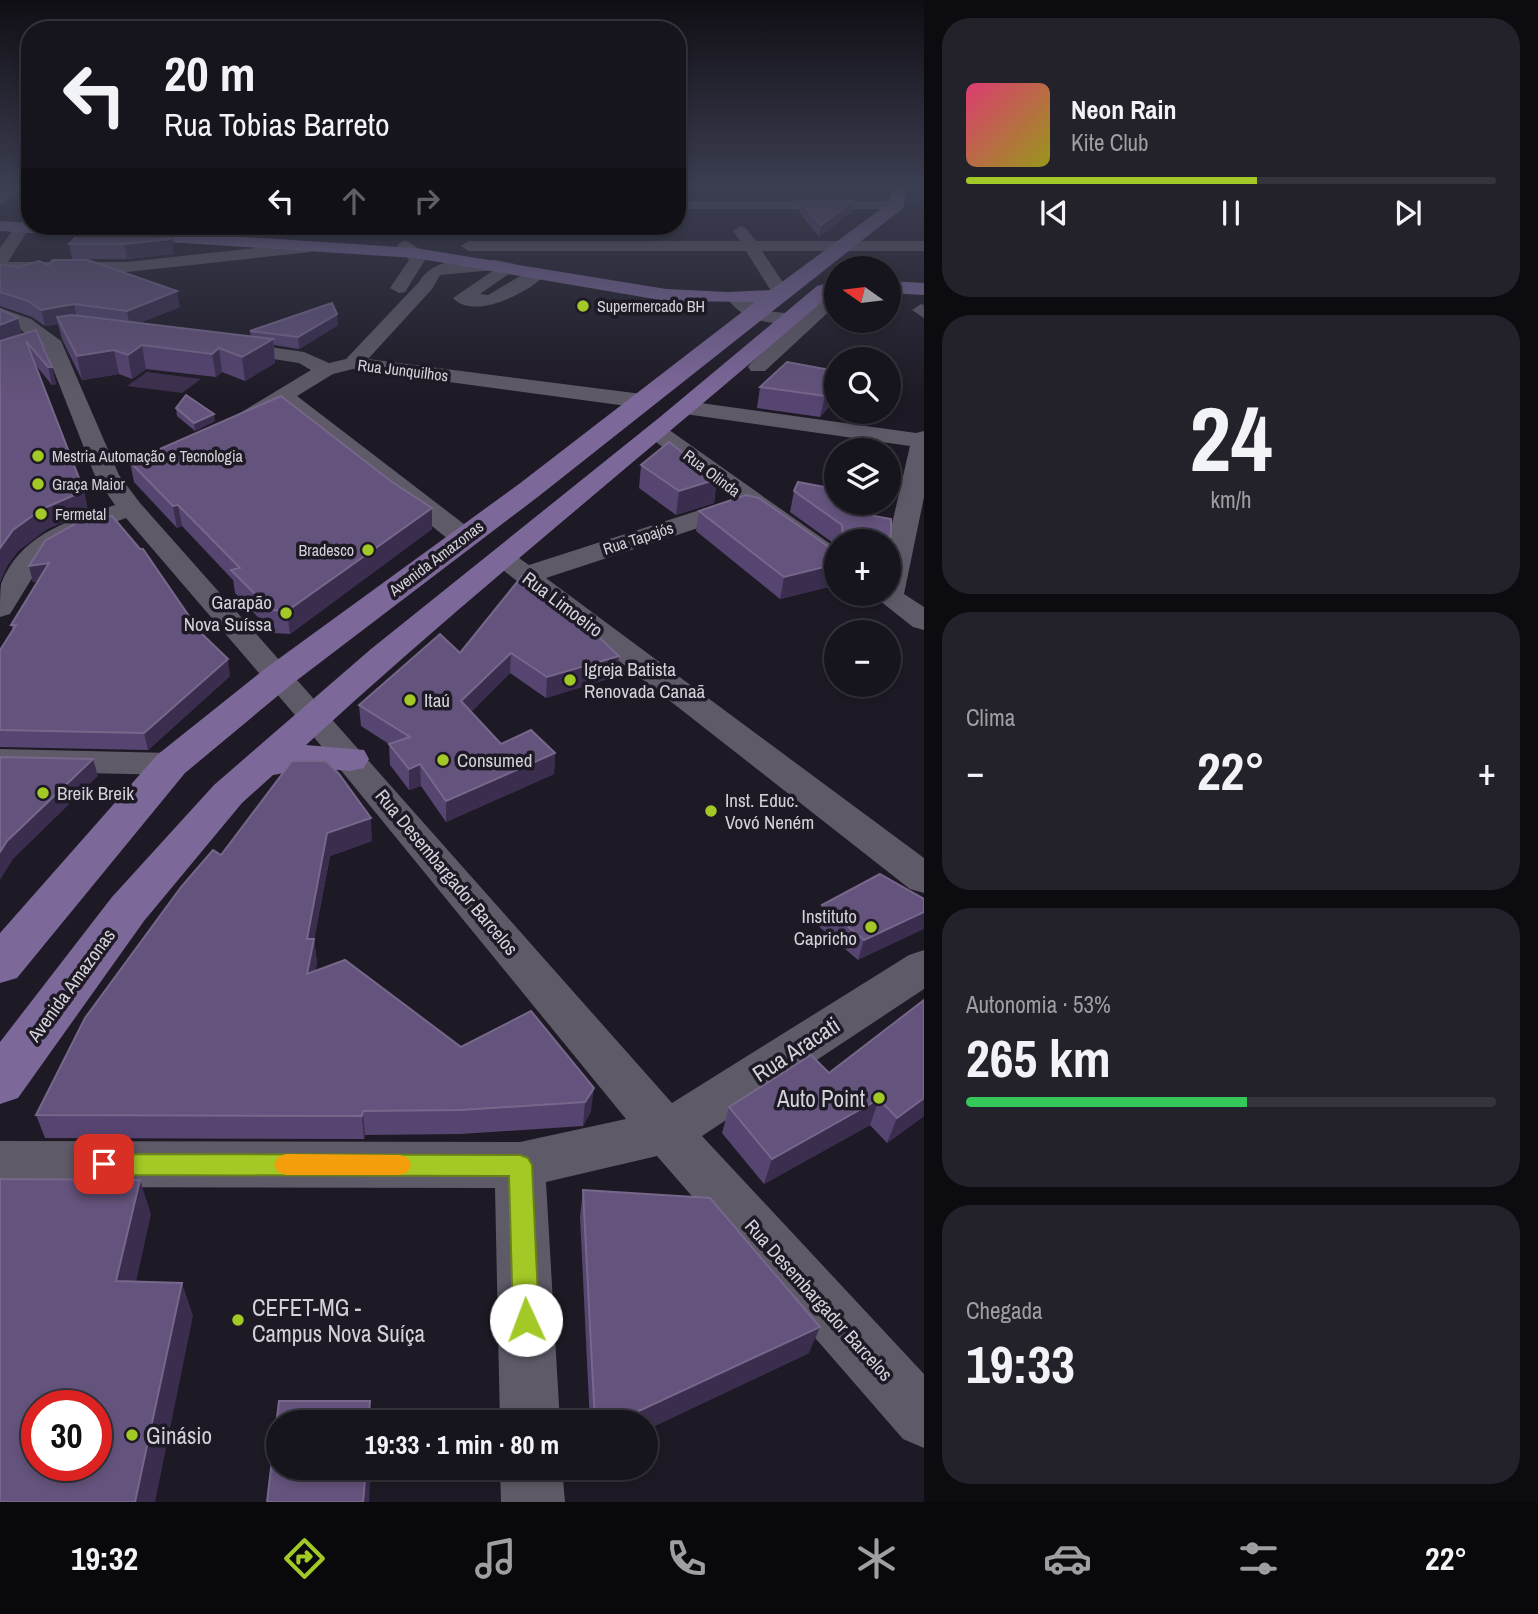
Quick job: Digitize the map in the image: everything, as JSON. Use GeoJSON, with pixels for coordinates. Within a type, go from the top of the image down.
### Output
{"type":"FeatureCollection","features":[{"type":"Feature","properties":{"kind":"main road"},"geometry":{"type":"LineString","coordinates":[[463,256],[676,289],[824,282]]}},
{"type":"Feature","properties":{"kind":"main road","name":"Avenida Amazonas"},"geometry":{"type":"LineString","coordinates":[[0,1082],[128,909],[228,793],[314,715],[514,567],[649,417],[669,378],[832,256]]}},
{"type":"Feature","properties":{"kind":"main road"},"geometry":{"type":"LineString","coordinates":[[485,259],[538,273],[666,295],[755,297],[824,291]]}},
{"type":"Feature","properties":{"kind":"main road"},"geometry":{"type":"LineString","coordinates":[[901,273],[924,281]]}},
{"type":"Feature","properties":{"kind":"main road"},"geometry":{"type":"LineString","coordinates":[[901,288],[924,289]]}},
{"type":"Feature","properties":{"kind":"main road","name":"Avenida Amazonas"},"geometry":{"type":"LineString","coordinates":[[0,965],[171,764],[279,676],[463,537],[649,417],[686,408],[824,291]]}},
{"type":"Feature","properties":{"kind":"main road"},"geometry":{"type":"LineString","coordinates":[[260,765],[312,756],[350,759]]}},
{"type":"Feature","properties":{"kind":"street"},"geometry":{"type":"LineString","coordinates":[[193,261],[196,256]]}},
{"type":"Feature","properties":{"kind":"street"},"geometry":{"type":"LineString","coordinates":[[0,267],[127,267],[227,256]]}},
{"type":"Feature","properties":{"kind":"street"},"geometry":{"type":"LineString","coordinates":[[346,351],[382,311],[417,260],[415,256]]}},
{"type":"Feature","properties":{"kind":"street"},"geometry":{"type":"LineString","coordinates":[[208,344],[304,358],[346,351],[426,285],[439,269],[485,259],[544,256]]}},
{"type":"Feature","properties":{"kind":"street"},"geometry":{"type":"LineString","coordinates":[[758,256],[777,286]]}},
{"type":"Feature","properties":{"kind":"street"},"geometry":{"type":"LineString","coordinates":[[485,259],[462,298],[491,302],[538,273]]}},
{"type":"Feature","properties":{"kind":"street"},"geometry":{"type":"LineString","coordinates":[[382,311],[426,285]]}},
{"type":"Feature","properties":{"kind":"street"},"geometry":{"type":"LineString","coordinates":[[755,297],[767,300],[760,306],[739,302],[761,316],[806,321]]}},
{"type":"Feature","properties":{"kind":"street"},"geometry":{"type":"LineString","coordinates":[[758,367],[824,306]]}},
{"type":"Feature","properties":{"kind":"street","name":"Rua Desembargador Barcelos"},"geometry":{"type":"LineString","coordinates":[[0,314],[42,335],[54,345],[119,471],[131,508],[314,715],[667,1132],[924,1418]]}},
{"type":"Feature","properties":{"kind":"street"},"geometry":{"type":"LineString","coordinates":[[21,343],[68,329]]}},
{"type":"Feature","properties":{"kind":"street","name":"Rua Junquilhos"},"geometry":{"type":"LineString","coordinates":[[213,435],[326,370],[346,351],[649,417]]}},
{"type":"Feature","properties":{"kind":"street"},"geometry":{"type":"LineString","coordinates":[[304,358],[326,370]]}},
{"type":"Feature","properties":{"kind":"street"},"geometry":{"type":"LineString","coordinates":[[282,395],[463,537]]}},
{"type":"Feature","properties":{"kind":"street"},"geometry":{"type":"LineString","coordinates":[[686,408],[923,440],[901,532]]}},
{"type":"Feature","properties":{"kind":"street","name":"Rua Olinda"},"geometry":{"type":"LineString","coordinates":[[649,417],[751,502],[824,553]]}},
{"type":"Feature","properties":{"kind":"street","name":"Rua Tapajós"},"geometry":{"type":"LineString","coordinates":[[514,567],[751,502]]}},
{"type":"Feature","properties":{"kind":"street"},"geometry":{"type":"LineString","coordinates":[[2,598],[37,549],[75,527],[131,508]]}},
{"type":"Feature","properties":{"kind":"street","name":"Rua Limoeiro"},"geometry":{"type":"LineString","coordinates":[[514,567],[924,879]]}},
{"type":"Feature","properties":{"kind":"street"},"geometry":{"type":"LineString","coordinates":[[901,605],[924,621]]}},
{"type":"Feature","properties":{"kind":"street"},"geometry":{"type":"LineString","coordinates":[[0,761],[171,764]]}},
{"type":"Feature","properties":{"kind":"street","name":"Rua Aracati"},"geometry":{"type":"LineString","coordinates":[[667,1132],[924,967]]}},
{"type":"Feature","properties":{"kind":"street"},"geometry":{"type":"LineString","coordinates":[[0,1164],[520,1165],[667,1132]]}},
{"type":"Feature","properties":{"kind":"street"},"geometry":{"type":"LineString","coordinates":[[520,1165],[529,1410]]}},
{"type":"Feature","properties":{"kind":"street"},"geometry":{"type":"LineString","coordinates":[[532,1480],[533,1502]]}},
{"type":"Feature","properties":{"kind":"shaded area"},"geometry":{"type":"Polygon","coordinates":[[[147,372],[201,379],[182,393],[127,386],[147,372]]]}},
{"type":"Feature","properties":{"kind":"building"},"geometry":{"type":"Polygon","coordinates":[[[53,260],[88,260],[177,291],[127,311],[74,304],[41,310],[28,301],[0,292],[0,265],[19,267],[39,261],[48,265],[53,260]]]}},
{"type":"Feature","properties":{"kind":"building"},"geometry":{"type":"Polygon","coordinates":[[[332,303],[337,314],[298,337],[250,331],[332,303]]]}},
{"type":"Feature","properties":{"kind":"building"},"geometry":{"type":"Polygon","coordinates":[[[0,309],[18,318],[0,325],[0,309]]]}},
{"type":"Feature","properties":{"kind":"building"},"geometry":{"type":"Polygon","coordinates":[[[72,315],[273,339],[242,357],[219,348],[212,354],[142,345],[128,355],[114,350],[77,356],[57,317],[72,315]]]}},
{"type":"Feature","properties":{"kind":"building"},"geometry":{"type":"Polygon","coordinates":[[[36,330],[52,367],[48,367],[26,341],[84,491],[42,509],[13,530],[0,548],[0,341],[36,330]]]}},
{"type":"Feature","properties":{"kind":"building"},"geometry":{"type":"Polygon","coordinates":[[[787,362],[824,369],[824,396],[760,387],[787,362]]]}},
{"type":"Feature","properties":{"kind":"building"},"geometry":{"type":"Polygon","coordinates":[[[186,395],[214,414],[194,423],[176,408],[186,395]]]}},
{"type":"Feature","properties":{"kind":"building"},"geometry":{"type":"Polygon","coordinates":[[[281,396],[392,482],[432,508],[287,611],[271,610],[231,570],[240,568],[178,505],[173,506],[130,462],[281,396]]]}},
{"type":"Feature","properties":{"kind":"building"},"geometry":{"type":"Polygon","coordinates":[[[669,442],[717,479],[679,491],[641,465],[669,442]]]}},
{"type":"Feature","properties":{"kind":"building"},"geometry":{"type":"Polygon","coordinates":[[[798,482],[824,487],[824,512],[794,491],[798,482]]]}},
{"type":"Feature","properties":{"kind":"building"},"geometry":{"type":"Polygon","coordinates":[[[746,495],[759,498],[824,544],[824,567],[784,577],[699,511],[746,495]]]}},
{"type":"Feature","properties":{"kind":"building"},"geometry":{"type":"Polygon","coordinates":[[[828,515],[869,515],[891,519],[891,529],[842,529],[842,525],[828,515]]]}},
{"type":"Feature","properties":{"kind":"building"},"geometry":{"type":"Polygon","coordinates":[[[112,516],[140,549],[143,549],[200,632],[228,659],[144,733],[0,730],[0,650],[16,625],[11,625],[49,563],[29,566],[45,541],[82,520],[112,516]]]}},
{"type":"Feature","properties":{"kind":"building"},"geometry":{"type":"Polygon","coordinates":[[[522,576],[587,626],[619,656],[547,677],[511,653],[461,701],[501,744],[531,730],[555,753],[446,801],[420,764],[409,769],[389,744],[410,737],[359,705],[440,634],[460,653],[522,576]]]}},
{"type":"Feature","properties":{"kind":"building"},"geometry":{"type":"Polygon","coordinates":[[[0,757],[93,759],[7,841],[0,852],[0,757]]]}},
{"type":"Feature","properties":{"kind":"building"},"geometry":{"type":"Polygon","coordinates":[[[292,761],[326,761],[339,774],[371,818],[327,833],[307,939],[314,939],[307,974],[345,960],[461,1047],[531,1011],[594,1088],[585,1102],[461,1110],[363,1111],[362,1116],[36,1115],[85,1018],[181,887],[213,850],[221,855],[292,761]]]}},
{"type":"Feature","properties":{"kind":"building"},"geometry":{"type":"Polygon","coordinates":[[[880,874],[924,899],[924,912],[864,940],[822,905],[880,874]]]}},
{"type":"Feature","properties":{"kind":"building"},"geometry":{"type":"Polygon","coordinates":[[[924,1000],[924,1098],[897,1118],[879,1099],[772,1159],[729,1107],[811,1055],[829,1073],[924,1000]]]}},
{"type":"Feature","properties":{"kind":"building"},"geometry":{"type":"Polygon","coordinates":[[[0,1179],[140,1180],[116,1281],[182,1283],[135,1502],[0,1502],[0,1179]]]}},
{"type":"Feature","properties":{"kind":"building"},"geometry":{"type":"Polygon","coordinates":[[[583,1190],[710,1198],[820,1327],[641,1410],[594,1410],[583,1190]]]}},
{"type":"Feature","properties":{"kind":"building"},"geometry":{"type":"Polygon","coordinates":[[[279,1401],[370,1401],[369,1410],[278,1410],[279,1401]]]}},
{"type":"Feature","properties":{"kind":"building"},"geometry":{"type":"Polygon","coordinates":[[[270,1480],[365,1480],[363,1502],[267,1502],[270,1480]]]}},
{"type":"Feature","properties":{"kind":"slow traffic"},"geometry":{"type":"LineString","coordinates":[[286,1165],[400,1165]]}},
{"type":"Feature","properties":{"kind":"place","name":"Supermercado BH"},"geometry":{"type":"Point","coordinates":[583,306]}},
{"type":"Feature","properties":{"kind":"place","name":"Mestria Automação e Tecnologia"},"geometry":{"type":"Point","coordinates":[38,456]}},
{"type":"Feature","properties":{"kind":"place","name":"Graça Maior"},"geometry":{"type":"Point","coordinates":[38,484]}},
{"type":"Feature","properties":{"kind":"place","name":"Fermetal"},"geometry":{"type":"Point","coordinates":[41,514]}},
{"type":"Feature","properties":{"kind":"place","name":"Bradesco"},"geometry":{"type":"Point","coordinates":[368,550]}},
{"type":"Feature","properties":{"kind":"place","name":"Garapão Nova Suíssa"},"geometry":{"type":"Point","coordinates":[286,613]}},
{"type":"Feature","properties":{"kind":"place","name":"Igreja Batista Renovada Canaã"},"geometry":{"type":"Point","coordinates":[570,680]}},
{"type":"Feature","properties":{"kind":"place","name":"Itaú"},"geometry":{"type":"Point","coordinates":[410,700]}},
{"type":"Feature","properties":{"kind":"place","name":"Consumed"},"geometry":{"type":"Point","coordinates":[443,760]}},
{"type":"Feature","properties":{"kind":"place","name":"Breik Breik"},"geometry":{"type":"Point","coordinates":[43,793]}},
{"type":"Feature","properties":{"kind":"place","name":"Inst. Educ. Vovó Neném"},"geometry":{"type":"Point","coordinates":[711,811]}},
{"type":"Feature","properties":{"kind":"place","name":"Instituto Capricho"},"geometry":{"type":"Point","coordinates":[871,927]}},
{"type":"Feature","properties":{"kind":"place","name":"Auto Point"},"geometry":{"type":"Point","coordinates":[879,1098]}},
{"type":"Feature","properties":{"kind":"place","name":"CEFET-MG - Campus Nova Suíça"},"geometry":{"type":"Point","coordinates":[238,1320]}},
{"type":"Feature","properties":{"kind":"place","name":"Ginásio"},"geometry":{"type":"Point","coordinates":[132,1435]}},
{"type":"Feature","properties":{"kind":"route"},"geometry":{"type":"LineString","coordinates":[[104,1164],[520,1165],[526,1320]]}}]}
